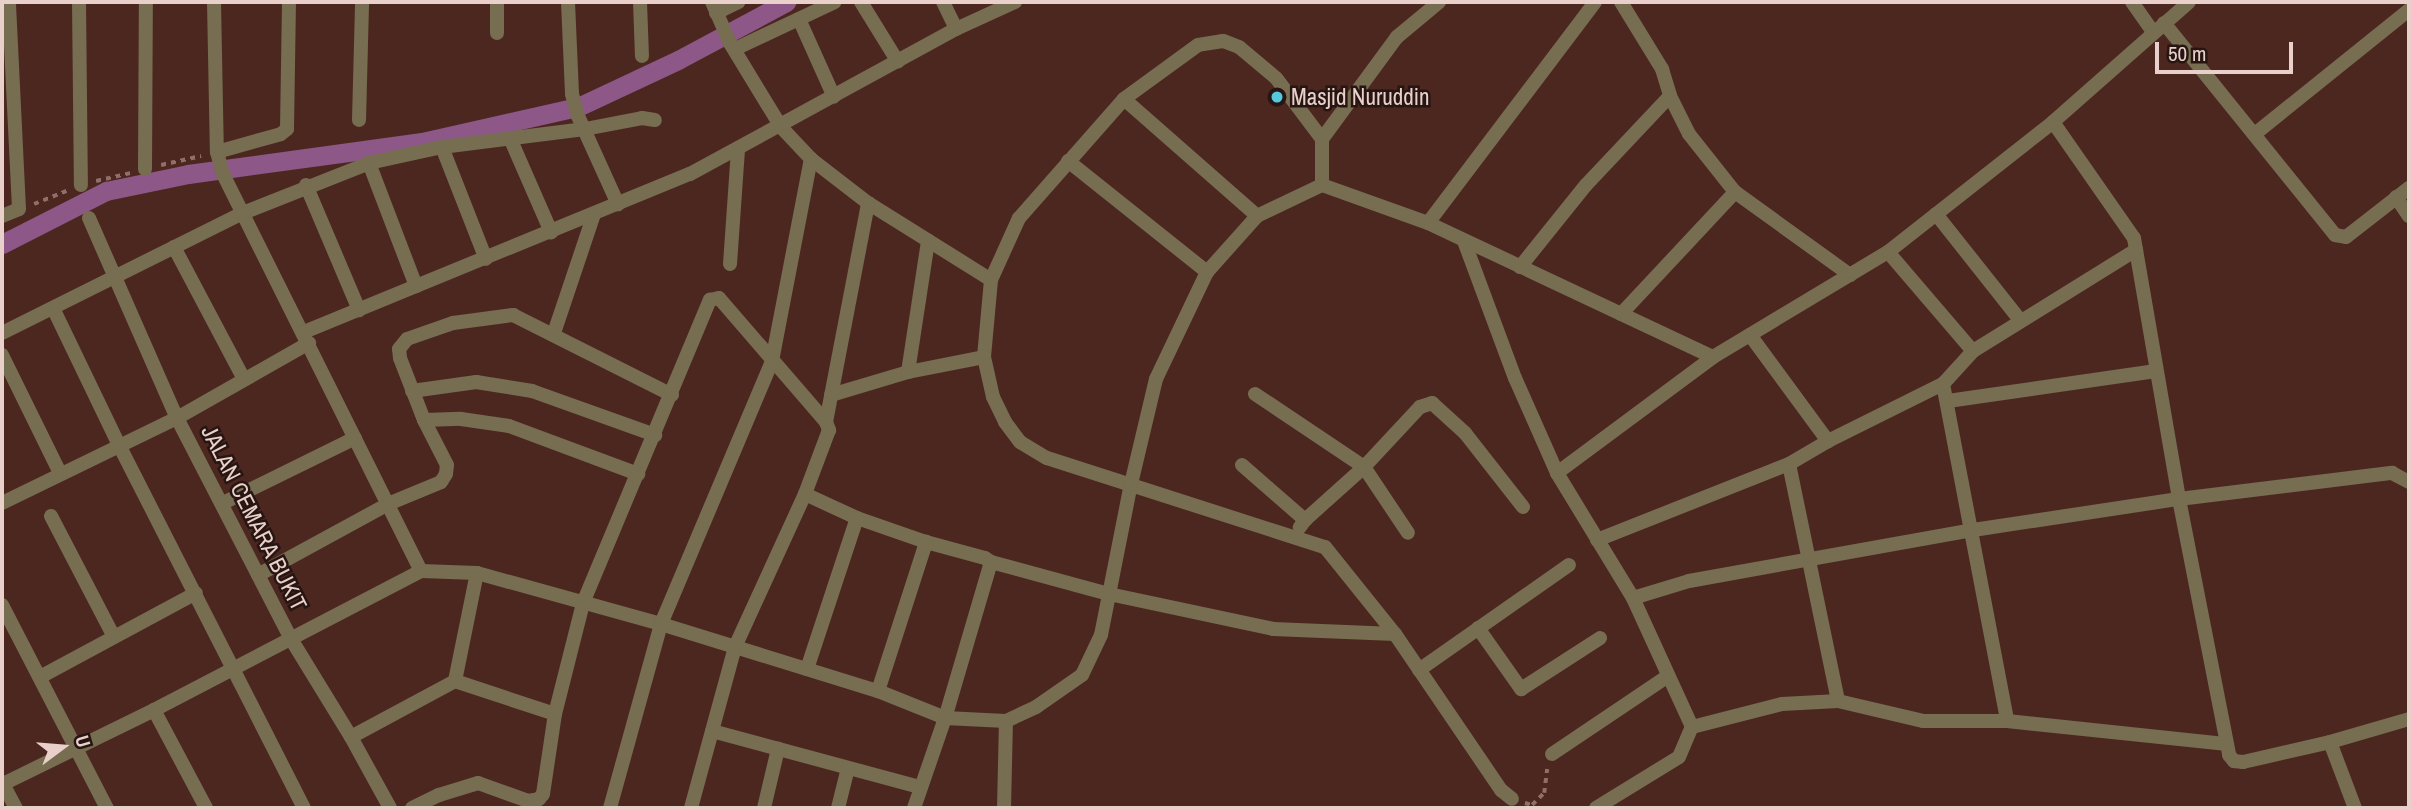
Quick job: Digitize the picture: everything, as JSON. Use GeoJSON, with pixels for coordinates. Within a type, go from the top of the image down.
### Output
{"type":"FeatureCollection","features":[{"type":"Feature","properties":{"kind":"street"},"geometry":{"type":"LineString","coordinates":[[2,216],[19,209],[9,2]]}},
{"type":"Feature","properties":{"kind":"street"},"geometry":{"type":"LineString","coordinates":[[79,2],[81,185]]}},
{"type":"Feature","properties":{"kind":"street"},"geometry":{"type":"LineString","coordinates":[[145,169],[146,2]]}},
{"type":"Feature","properties":{"kind":"street"},"geometry":{"type":"LineString","coordinates":[[214,2],[220,162],[421,570]]}},
{"type":"Feature","properties":{"kind":"street"},"geometry":{"type":"LineString","coordinates":[[220,162],[287,129],[289,2]]}},
{"type":"Feature","properties":{"kind":"street"},"geometry":{"type":"LineString","coordinates":[[359,120],[362,2]]}},
{"type":"Feature","properties":{"kind":"street"},"geometry":{"type":"LineString","coordinates":[[497,2],[497,33]]}},
{"type":"Feature","properties":{"kind":"street"},"geometry":{"type":"LineString","coordinates":[[568,2],[572,94],[618,204]]}},
{"type":"Feature","properties":{"kind":"street"},"geometry":{"type":"LineString","coordinates":[[640,2],[642,56]]}},
{"type":"Feature","properties":{"kind":"street"},"geometry":{"type":"LineString","coordinates":[[739,2],[716,13],[732,46],[780,127],[811,159],[868,203],[991,280]]}},
{"type":"Feature","properties":{"kind":"street"},"geometry":{"type":"LineString","coordinates":[[732,46],[835,2]]}},
{"type":"Feature","properties":{"kind":"street"},"geometry":{"type":"LineString","coordinates":[[861,2],[898,62]]}},
{"type":"Feature","properties":{"kind":"street"},"geometry":{"type":"LineString","coordinates":[[943,2],[956,29]]}},
{"type":"Feature","properties":{"kind":"street"},"geometry":{"type":"LineString","coordinates":[[2,503],[177,418],[307,338],[359,310],[690,174],[956,29],[1015,2]]}},
{"type":"Feature","properties":{"kind":"street"},"geometry":{"type":"LineString","coordinates":[[1322,185],[1322,139],[1397,37],[1439,2]]}},
{"type":"Feature","properties":{"kind":"street"},"geometry":{"type":"LineString","coordinates":[[1428,223],[1595,2]]}},
{"type":"Feature","properties":{"kind":"street"},"geometry":{"type":"LineString","coordinates":[[1621,2],[1662,69],[1670,96],[1689,134],[1735,192],[1850,275]]}},
{"type":"Feature","properties":{"kind":"street"},"geometry":{"type":"LineString","coordinates":[[2132,2],[2256,133],[2335,235],[2346,237],[2409,188]]}},
{"type":"Feature","properties":{"kind":"street"},"geometry":{"type":"LineString","coordinates":[[1557,473],[1713,357],[1888,252],[2053,122],[2188,2]]}},
{"type":"Feature","properties":{"kind":"street"},"geometry":{"type":"LineString","coordinates":[[2256,133],[2409,10]]}},
{"type":"Feature","properties":{"kind":"street"},"geometry":{"type":"LineString","coordinates":[[799,19],[834,97]]}},
{"type":"Feature","properties":{"kind":"street"},"geometry":{"type":"LineString","coordinates":[[1322,139],[1276,78],[1239,47],[1223,41],[1198,45],[1124,99],[1018,218],[991,280],[984,357],[993,397],[1005,422],[1020,442],[1047,458],[1325,547],[1395,634],[1501,790],[1512,799]]}},
{"type":"Feature","properties":{"kind":"street"},"geometry":{"type":"LineString","coordinates":[[1520,267],[1586,185],[1670,96]]}},
{"type":"Feature","properties":{"kind":"street"},"geometry":{"type":"LineString","coordinates":[[1124,99],[1257,216]]}},
{"type":"Feature","properties":{"kind":"street"},"geometry":{"type":"LineString","coordinates":[[2,333],[243,213],[306,185],[369,163],[442,147],[585,129],[642,118],[654,120]]}},
{"type":"Feature","properties":{"kind":"street"},"geometry":{"type":"LineString","coordinates":[[2053,122],[2134,238],[2225,744],[2234,761],[2244,762],[2330,742],[2409,719]]}},
{"type":"Feature","properties":{"kind":"street"},"geometry":{"type":"LineString","coordinates":[[510,138],[551,232]]}},
{"type":"Feature","properties":{"kind":"street"},"geometry":{"type":"LineString","coordinates":[[442,147],[486,259]]}},
{"type":"Feature","properties":{"kind":"street"},"geometry":{"type":"LineString","coordinates":[[730,264],[738,149]]}},
{"type":"Feature","properties":{"kind":"street"},"geometry":{"type":"LineString","coordinates":[[610,808],[661,624],[772,361],[811,159]]}},
{"type":"Feature","properties":{"kind":"street"},"geometry":{"type":"LineString","coordinates":[[1069,162],[1206,272]]}},
{"type":"Feature","properties":{"kind":"street"},"geometry":{"type":"LineString","coordinates":[[369,163],[416,286]]}},
{"type":"Feature","properties":{"kind":"street"},"geometry":{"type":"LineString","coordinates":[[306,185],[359,310]]}},
{"type":"Feature","properties":{"kind":"street"},"geometry":{"type":"LineString","coordinates":[[16,808],[2,783],[154,710],[421,570],[477,573],[661,624],[878,691],[945,718],[1006,721],[1036,707],[1082,675],[1101,635],[1131,484],[1157,379],[1206,272],[1257,216],[1322,185],[1428,223],[1713,357]]}},
{"type":"Feature","properties":{"kind":"street"},"geometry":{"type":"LineString","coordinates":[[1621,314],[1735,192]]}},
{"type":"Feature","properties":{"kind":"street"},"geometry":{"type":"LineString","coordinates":[[2396,197],[2409,216]]}},
{"type":"Feature","properties":{"kind":"street"},"geometry":{"type":"LineString","coordinates":[[691,808],[735,647],[805,494],[828,434],[826,422],[868,203]]}},
{"type":"Feature","properties":{"kind":"street"},"geometry":{"type":"LineString","coordinates":[[554,333],[594,214]]}},
{"type":"Feature","properties":{"kind":"street"},"geometry":{"type":"LineString","coordinates":[[1936,214],[2020,320]]}},
{"type":"Feature","properties":{"kind":"street","name":"JALAN CEMARA BUKIT"},"geometry":{"type":"LineString","coordinates":[[89,218],[177,418],[291,639],[351,737],[390,808]]}},
{"type":"Feature","properties":{"kind":"street"},"geometry":{"type":"LineString","coordinates":[[908,372],[928,241]]}},
{"type":"Feature","properties":{"kind":"street"},"geometry":{"type":"LineString","coordinates":[[1464,241],[1515,378],[1557,473],[1633,598],[1692,727],[1679,757],[1596,808]]}},
{"type":"Feature","properties":{"kind":"street"},"geometry":{"type":"LineString","coordinates":[[174,247],[244,379]]}},
{"type":"Feature","properties":{"kind":"street"},"geometry":{"type":"LineString","coordinates":[[1598,540],[1789,464],[1828,441],[1943,384],[1973,351],[2136,250]]}},
{"type":"Feature","properties":{"kind":"street"},"geometry":{"type":"LineString","coordinates":[[1888,252],[1973,351]]}},
{"type":"Feature","properties":{"kind":"street"},"geometry":{"type":"LineString","coordinates":[[412,808],[461,786],[478,783],[523,800],[539,799],[546,788],[555,714],[583,603],[710,300],[720,298],[826,422]]}},
{"type":"Feature","properties":{"kind":"street"},"geometry":{"type":"LineString","coordinates":[[53,308],[120,447],[304,808]]}},
{"type":"Feature","properties":{"kind":"street"},"geometry":{"type":"LineString","coordinates":[[258,575],[388,504],[441,482],[447,465],[412,391],[399,349],[407,339],[453,323],[513,314],[672,395]]}},
{"type":"Feature","properties":{"kind":"street"},"geometry":{"type":"LineString","coordinates":[[1750,335],[1828,441]]}},
{"type":"Feature","properties":{"kind":"street"},"geometry":{"type":"LineString","coordinates":[[2,355],[60,473]]}},
{"type":"Feature","properties":{"kind":"street"},"geometry":{"type":"LineString","coordinates":[[831,396],[908,372],[984,357]]}},
{"type":"Feature","properties":{"kind":"street"},"geometry":{"type":"LineString","coordinates":[[1948,401],[2156,371]]}},
{"type":"Feature","properties":{"kind":"street"},"geometry":{"type":"LineString","coordinates":[[412,391],[476,382],[521,389],[655,435]]}},
{"type":"Feature","properties":{"kind":"street"},"geometry":{"type":"LineString","coordinates":[[1943,384],[1973,530],[2007,720]]}},
{"type":"Feature","properties":{"kind":"street"},"geometry":{"type":"LineString","coordinates":[[1255,394],[1364,467],[1408,533]]}},
{"type":"Feature","properties":{"kind":"street"},"geometry":{"type":"LineString","coordinates":[[1294,537],[1304,520],[1364,467],[1420,407],[1432,403],[1465,433],[1524,507]]}},
{"type":"Feature","properties":{"kind":"street"},"geometry":{"type":"LineString","coordinates":[[424,420],[461,419],[509,426],[638,474]]}},
{"type":"Feature","properties":{"kind":"street"},"geometry":{"type":"LineString","coordinates":[[223,503],[355,438]]}},
{"type":"Feature","properties":{"kind":"street"},"geometry":{"type":"LineString","coordinates":[[1789,464],[1806,560],[1838,701]]}},
{"type":"Feature","properties":{"kind":"street"},"geometry":{"type":"LineString","coordinates":[[1242,465],[1304,520]]}},
{"type":"Feature","properties":{"kind":"street"},"geometry":{"type":"LineString","coordinates":[[1633,598],[1689,581],[1973,530],[2179,499],[2392,473],[2409,482]]}},
{"type":"Feature","properties":{"kind":"street"},"geometry":{"type":"LineString","coordinates":[[805,494],[858,518],[926,542],[1109,594],[1273,629],[1395,634]]}},
{"type":"Feature","properties":{"kind":"street"},"geometry":{"type":"LineString","coordinates":[[51,516],[114,637]]}},
{"type":"Feature","properties":{"kind":"street"},"geometry":{"type":"LineString","coordinates":[[807,669],[858,518]]}},
{"type":"Feature","properties":{"kind":"street"},"geometry":{"type":"LineString","coordinates":[[878,691],[926,542]]}},
{"type":"Feature","properties":{"kind":"street"},"geometry":{"type":"LineString","coordinates":[[914,808],[919,787],[945,718],[991,562]]}},
{"type":"Feature","properties":{"kind":"street"},"geometry":{"type":"LineString","coordinates":[[1419,670],[1569,565]]}},
{"type":"Feature","properties":{"kind":"street"},"geometry":{"type":"LineString","coordinates":[[455,681],[477,573]]}},
{"type":"Feature","properties":{"kind":"street"},"geometry":{"type":"LineString","coordinates":[[40,677],[196,593]]}},
{"type":"Feature","properties":{"kind":"street"},"geometry":{"type":"LineString","coordinates":[[2,605],[107,808]]}},
{"type":"Feature","properties":{"kind":"street"},"geometry":{"type":"LineString","coordinates":[[1478,628],[1521,690],[1600,638]]}},
{"type":"Feature","properties":{"kind":"street"},"geometry":{"type":"LineString","coordinates":[[1552,754],[1668,676]]}},
{"type":"Feature","properties":{"kind":"street"},"geometry":{"type":"LineString","coordinates":[[351,737],[455,681],[555,714]]}},
{"type":"Feature","properties":{"kind":"street"},"geometry":{"type":"LineString","coordinates":[[1692,727],[1782,704],[1838,701],[1923,721],[2007,720],[2225,744]]}},
{"type":"Feature","properties":{"kind":"street"},"geometry":{"type":"LineString","coordinates":[[154,710],[206,808]]}},
{"type":"Feature","properties":{"kind":"street"},"geometry":{"type":"LineString","coordinates":[[1003,806],[1006,721]]}},
{"type":"Feature","properties":{"kind":"street"},"geometry":{"type":"LineString","coordinates":[[712,732],[919,787]]}},
{"type":"Feature","properties":{"kind":"street"},"geometry":{"type":"LineString","coordinates":[[2330,742],[2355,808]]}},
{"type":"Feature","properties":{"kind":"street"},"geometry":{"type":"LineString","coordinates":[[764,808],[778,749]]}},
{"type":"Feature","properties":{"kind":"street"},"geometry":{"type":"LineString","coordinates":[[838,808],[848,768]]}},
{"type":"Feature","properties":{"kind":"path"},"geometry":{"type":"LineString","coordinates":[[145,169],[220,162]]}},
{"type":"Feature","properties":{"kind":"path"},"geometry":{"type":"LineString","coordinates":[[1512,799],[1532,807],[1544,793],[1545,776],[1552,754]]}},
{"type":"Feature","properties":{"kind":"waterway"},"geometry":{"type":"LineString","coordinates":[[580,106],[678,60],[786,2]]}},
{"type":"Feature","properties":{"kind":"waterway"},"geometry":{"type":"LineString","coordinates":[[2,244],[106,191],[188,174],[422,142],[568,109]]}},
{"type":"Feature","properties":{"kind":"place","name":"Masjid Nuruddin"},"geometry":{"type":"Point","coordinates":[1277,97]}}]}
